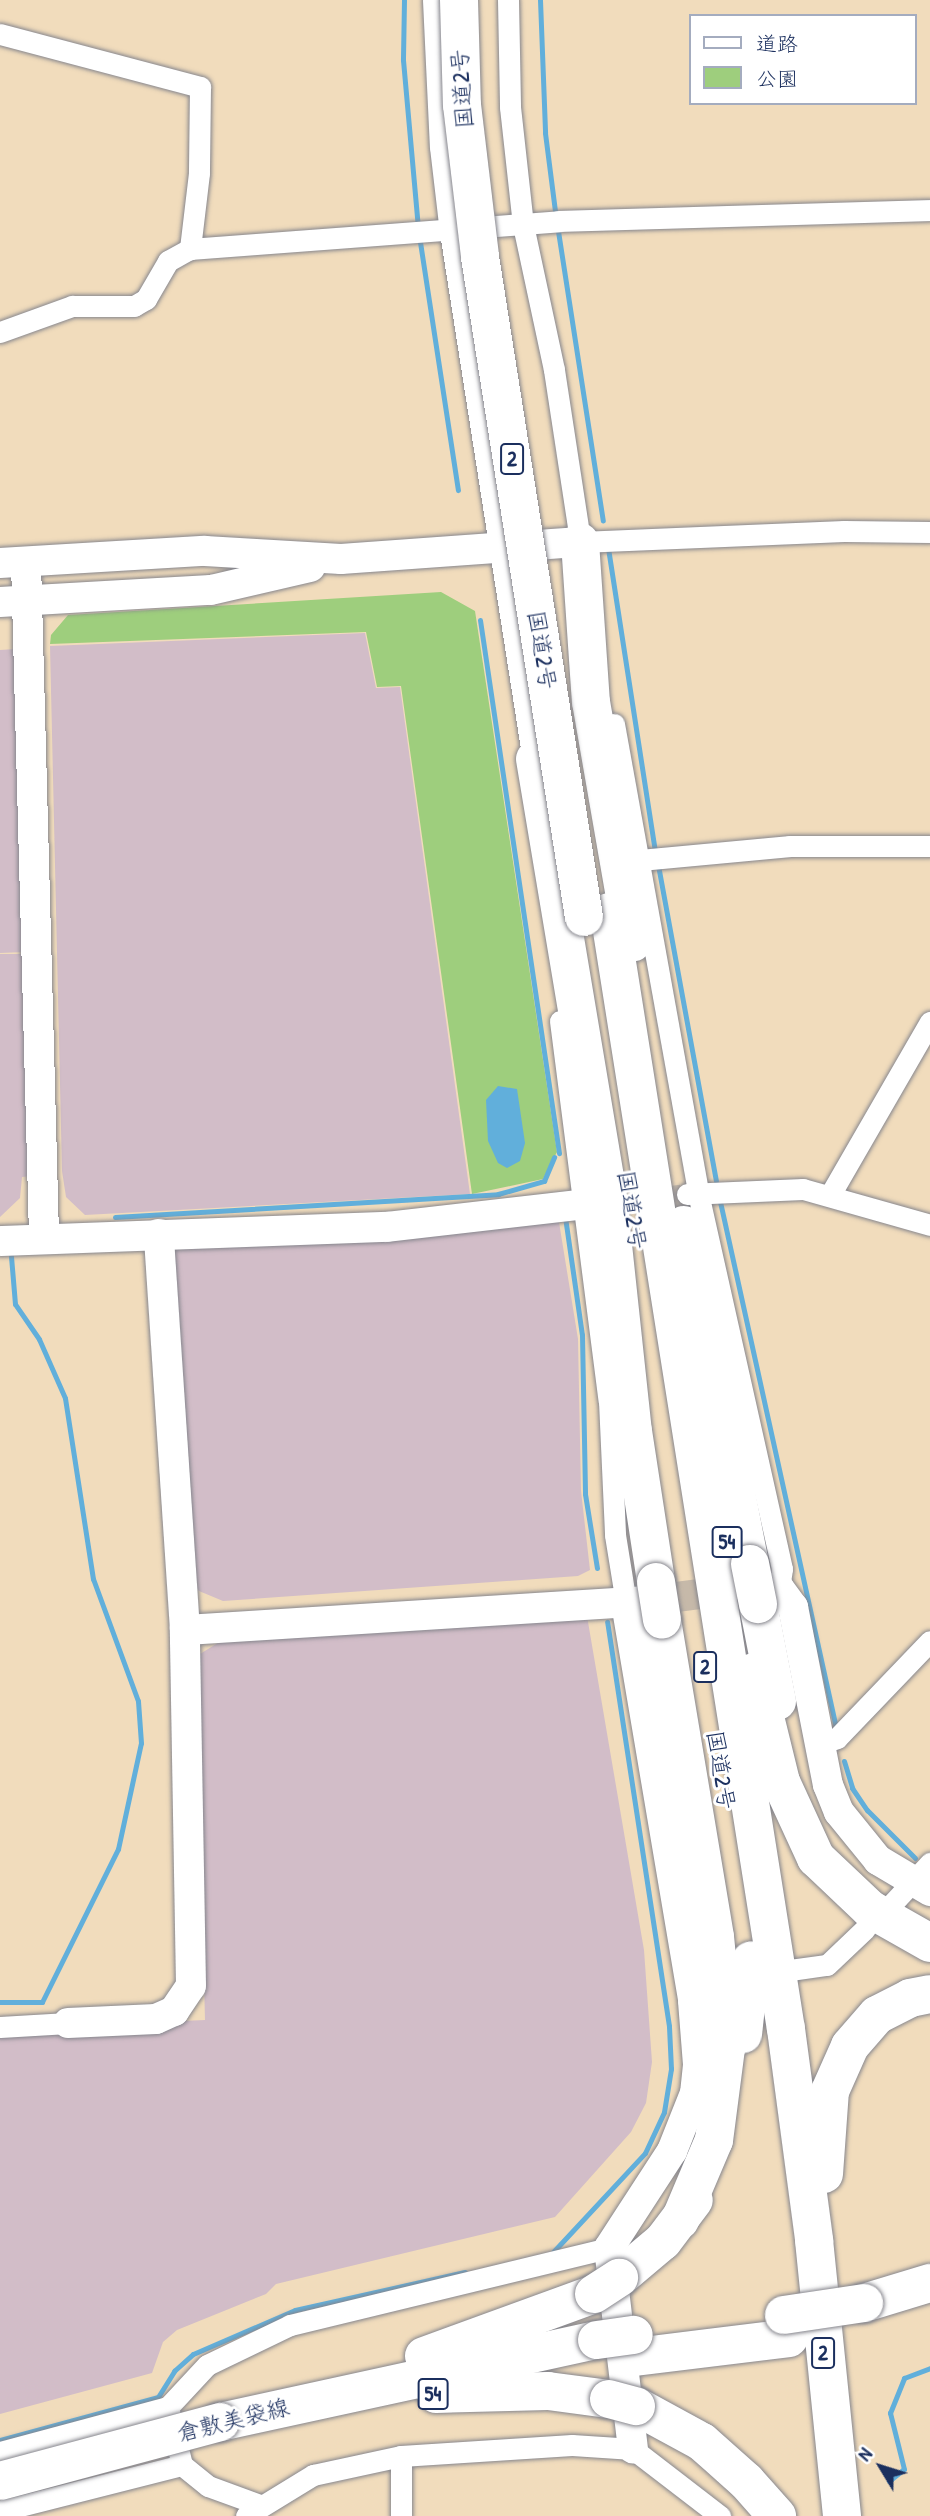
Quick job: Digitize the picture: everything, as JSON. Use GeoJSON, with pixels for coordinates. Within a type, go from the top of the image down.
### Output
{"type":"FeatureCollection","features":[{"type":"Feature","properties":{"kind":"highway","name":"国道2号"},"geometry":{"type":"LineString","coordinates":[[458,0],[462,105],[480,257],[597,914],[657,1219],[786,2029],[818,2289],[829,2418]]}},
{"type":"Feature","properties":{"kind":"highway","name":"国道2号"},"geometry":{"type":"LineString","coordinates":[[484,0],[487,102],[503,243],[597,914],[751,1960],[829,2418],[842,2516]]}},
{"type":"Feature","properties":{"kind":"highway"},"geometry":{"type":"LineString","coordinates":[[580,542],[592,702],[674,1179],[759,1586],[794,1800],[816,1858]]}},
{"type":"Feature","properties":{"kind":"highway"},"geometry":{"type":"LineString","coordinates":[[535,759],[607,1189],[653,1601],[715,1937],[726,2048],[714,2140],[680,2220]]}},
{"type":"Feature","properties":{"kind":"highway","name":"54"},"geometry":{"type":"LineString","coordinates":[[657,1219],[771,1747],[792,1811],[816,1858],[870,1909],[930,1943]]}},
{"type":"Feature","properties":{"kind":"highway"},"geometry":{"type":"LineString","coordinates":[[256,2413],[540,2317],[607,2274],[680,2220],[713,2166],[734,2108],[751,1960]]}},
{"type":"Feature","properties":{"kind":"highway"},"geometry":{"type":"LineString","coordinates":[[818,2289],[828,2246],[825,2118],[839,2066],[877,2015],[910,1998],[930,1994]]}},
{"type":"Feature","properties":{"kind":"highway"},"geometry":{"type":"LineString","coordinates":[[866,2314],[930,2283]]}},
{"type":"Feature","properties":{"kind":"highway","name":"54"},"geometry":{"type":"LineString","coordinates":[[866,2314],[930,2303]]}},
{"type":"Feature","properties":{"kind":"highway","name":"倉敷美袋線"},"geometry":{"type":"LineString","coordinates":[[0,2481],[256,2413],[468,2368],[866,2314]]}},
{"type":"Feature","properties":{"kind":"highway","name":"54"},"geometry":{"type":"LineString","coordinates":[[256,2413],[476,2392],[548,2391],[623,2403],[702,2442],[746,2481],[776,2516]]}},
{"type":"Feature","properties":{"kind":"street"},"geometry":{"type":"LineString","coordinates":[[433,0],[440,147],[450,232],[535,759],[529,804],[592,1204],[609,1401],[615,1535],[653,1601],[700,1983],[695,2094],[672,2151],[607,2274]]}},
{"type":"Feature","properties":{"kind":"street"},"geometry":{"type":"LineString","coordinates":[[508,0],[510,107],[523,225],[554,370],[580,542],[640,860],[693,1194],[782,1569],[759,1586],[793,1607],[820,1744],[839,1812],[878,1860],[924,1878],[890,1906]]}},
{"type":"Feature","properties":{"kind":"street"},"geometry":{"type":"LineString","coordinates":[[0,34],[200,87],[198,173],[190,249]]}},
{"type":"Feature","properties":{"kind":"street"},"geometry":{"type":"LineString","coordinates":[[0,332],[72,306],[134,306],[146,299],[168,261],[190,249],[523,225],[930,210]]}},
{"type":"Feature","properties":{"kind":"street"},"geometry":{"type":"LineString","coordinates":[[44,1238],[13,563],[205,551],[341,559],[580,542],[844,531],[930,532]]}},
{"type":"Feature","properties":{"kind":"street"},"geometry":{"type":"LineString","coordinates":[[13,602],[211,590],[341,559]]}},
{"type":"Feature","properties":{"kind":"street"},"geometry":{"type":"LineString","coordinates":[[640,860],[804,845],[930,846]]}},
{"type":"Feature","properties":{"kind":"street"},"geometry":{"type":"LineString","coordinates":[[830,1195],[930,1022]]}},
{"type":"Feature","properties":{"kind":"street"},"geometry":{"type":"LineString","coordinates":[[693,1194],[803,1189],[930,1225]]}},
{"type":"Feature","properties":{"kind":"street"},"geometry":{"type":"LineString","coordinates":[[0,1241],[387,1227],[592,1204]]}},
{"type":"Feature","properties":{"kind":"street"},"geometry":{"type":"LineString","coordinates":[[0,2027],[156,2019],[174,2011],[191,1986],[185,1630],[159,1234]]}},
{"type":"Feature","properties":{"kind":"street"},"geometry":{"type":"LineString","coordinates":[[185,1630],[653,1601]]}},
{"type":"Feature","properties":{"kind":"street"},"geometry":{"type":"LineString","coordinates":[[820,1744],[837,1738],[930,1641]]}},
{"type":"Feature","properties":{"kind":"street"},"geometry":{"type":"LineString","coordinates":[[790,1970],[827,1965],[865,1929]]}},
{"type":"Feature","properties":{"kind":"street"},"geometry":{"type":"LineString","coordinates":[[607,2274],[608,2270],[633,2449]]}},
{"type":"Feature","properties":{"kind":"street"},"geometry":{"type":"LineString","coordinates":[[0,2452],[168,2407],[207,2365],[290,2325],[607,2274]]}},
{"type":"Feature","properties":{"kind":"street"},"geometry":{"type":"LineString","coordinates":[[168,2407],[182,2465],[208,2486],[253,2511],[313,2475],[401,2456],[572,2445],[633,2449],[720,2516]]}},
{"type":"Feature","properties":{"kind":"street"},"geometry":{"type":"LineString","coordinates":[[401,2456],[401,2516]]}},
{"type":"Feature","properties":{"kind":"street"},"geometry":{"type":"LineString","coordinates":[[0,2511],[182,2465]]}},
{"type":"Feature","properties":{"kind":"shaded area"},"geometry":{"type":"Polygon","coordinates":[[[365,633],[376,688],[400,687],[470,1194],[85,1215],[66,1197],[62,1171],[50,646],[365,633]]]}},
{"type":"Feature","properties":{"kind":"shaded area"},"geometry":{"type":"Polygon","coordinates":[[[16,649],[24,952],[0,953],[0,650],[16,649]]]}},
{"type":"Feature","properties":{"kind":"shaded area"},"geometry":{"type":"Polygon","coordinates":[[[0,954],[24,954],[31,1176],[22,1177],[20,1198],[0,1217],[0,954]]]}},
{"type":"Feature","properties":{"kind":"shaded area"},"geometry":{"type":"Polygon","coordinates":[[[558,1216],[578,1339],[581,1491],[590,1570],[578,1576],[223,1601],[199,1591],[192,1582],[169,1252],[179,1243],[558,1216]]]}},
{"type":"Feature","properties":{"kind":"shaded area"},"geometry":{"type":"Polygon","coordinates":[[[587,1616],[644,1950],[652,2062],[646,2103],[631,2132],[555,2217],[276,2284],[266,2294],[177,2330],[163,2342],[152,2373],[0,2414],[0,2029],[205,2020],[196,1664],[200,1654],[221,1641],[587,1616]]]}},
{"type":"Feature","properties":{"kind":"green space"},"geometry":{"type":"Polygon","coordinates":[[[441,592],[475,611],[557,1152],[543,1179],[472,1194],[401,686],[377,687],[366,632],[50,644],[51,635],[68,615],[441,592]]]}},
{"type":"Feature","properties":{"kind":"water"},"geometry":{"type":"Polygon","coordinates":[[[498,1086],[517,1089],[525,1143],[520,1161],[507,1168],[498,1163],[488,1141],[486,1100],[498,1086]]]}},
{"type":"Feature","properties":{"kind":"waterway"},"geometry":{"type":"LineString","coordinates":[[404,0],[403,60],[418,227]]}},
{"type":"Feature","properties":{"kind":"waterway"},"geometry":{"type":"LineString","coordinates":[[540,0],[545,133],[555,211]]}},
{"type":"Feature","properties":{"kind":"waterway"},"geometry":{"type":"LineString","coordinates":[[558,231],[603,521]]}},
{"type":"Feature","properties":{"kind":"waterway"},"geometry":{"type":"LineString","coordinates":[[420,242],[458,490]]}},
{"type":"Feature","properties":{"kind":"waterway"},"geometry":{"type":"LineString","coordinates":[[608,548],[655,850]]}},
{"type":"Feature","properties":{"kind":"waterway"},"geometry":{"type":"LineString","coordinates":[[480,620],[559,1153]]}},
{"type":"Feature","properties":{"kind":"waterway"},"geometry":{"type":"LineString","coordinates":[[658,865],[716,1181]]}},
{"type":"Feature","properties":{"kind":"waterway"},"geometry":{"type":"LineString","coordinates":[[115,1217],[498,1194],[544,1181],[554,1157]]}},
{"type":"Feature","properties":{"kind":"waterway"},"geometry":{"type":"LineString","coordinates":[[719,1197],[836,1728]]}},
{"type":"Feature","properties":{"kind":"waterway"},"geometry":{"type":"LineString","coordinates":[[565,1217],[582,1335],[585,1494],[597,1568]]}},
{"type":"Feature","properties":{"kind":"waterway"},"geometry":{"type":"LineString","coordinates":[[0,2002],[42,2002],[118,1849],[141,1743],[138,1701],[93,1579],[65,1398],[39,1339],[15,1304],[11,1256]]}},
{"type":"Feature","properties":{"kind":"waterway"},"geometry":{"type":"LineString","coordinates":[[553,2252],[645,2153],[664,2112],[671,2069],[669,2026],[607,1622]]}},
{"type":"Feature","properties":{"kind":"waterway"},"geometry":{"type":"LineString","coordinates":[[844,1761],[852,1788],[867,1810],[915,1858]]}},
{"type":"Feature","properties":{"kind":"waterway"},"geometry":{"type":"LineString","coordinates":[[0,2440],[158,2397],[174,2371],[193,2354],[295,2310],[465,2272]]}},
{"type":"Feature","properties":{"kind":"waterway"},"geometry":{"type":"LineString","coordinates":[[889,2481],[904,2469],[890,2413],[904,2378],[930,2368]]}},
{"type":"Feature","properties":{"kind":"tunnel"},"geometry":{"type":"LineString","coordinates":[[599,1205],[687,1194]]}},
{"type":"Feature","properties":{"kind":"tunnel"},"geometry":{"type":"LineString","coordinates":[[669,1598],[738,1589]]}}]}
